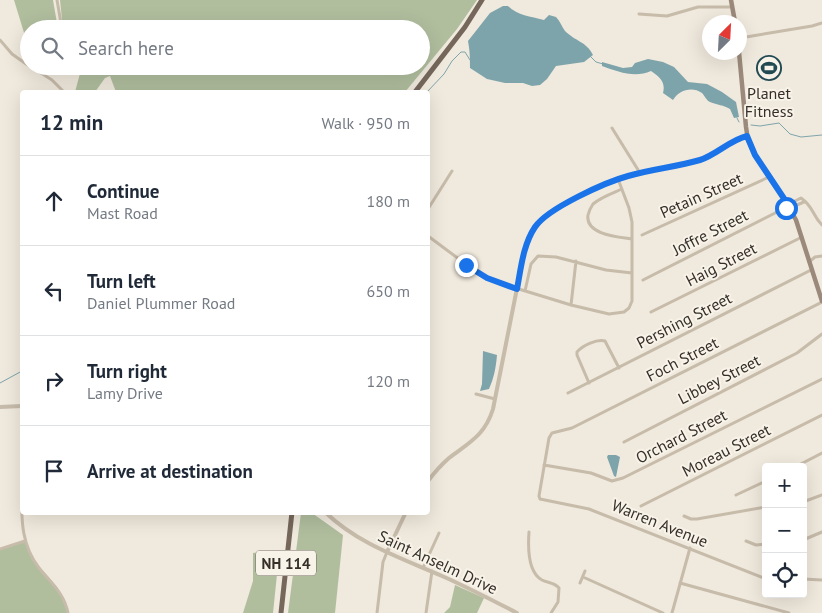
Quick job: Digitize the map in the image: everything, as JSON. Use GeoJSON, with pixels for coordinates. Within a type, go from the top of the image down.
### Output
{"type":"FeatureCollection","features":[{"type":"Feature","properties":{"kind":"main road"},"geometry":{"type":"LineString","coordinates":[[430,72],[465,27],[482,0]]}},
{"type":"Feature","properties":{"kind":"main road"},"geometry":{"type":"LineString","coordinates":[[731,0],[734,15]]}},
{"type":"Feature","properties":{"kind":"main road"},"geometry":{"type":"LineString","coordinates":[[740,60],[747,136],[755,155],[789,206],[802,237],[822,302]]}},
{"type":"Feature","properties":{"kind":"main road"},"geometry":{"type":"LineString","coordinates":[[417,90],[428,75]]}},
{"type":"Feature","properties":{"kind":"main road","name":"NH 114"},"geometry":{"type":"LineString","coordinates":[[281,613],[292,515]]}},
{"type":"Feature","properties":{"kind":"street"},"geometry":{"type":"LineString","coordinates":[[57,0],[60,20]]}},
{"type":"Feature","properties":{"kind":"street"},"geometry":{"type":"LineString","coordinates":[[640,14],[662,16],[698,7],[732,7]]}},
{"type":"Feature","properties":{"kind":"street"},"geometry":{"type":"LineString","coordinates":[[747,37],[806,28],[822,23]]}},
{"type":"Feature","properties":{"kind":"street"},"geometry":{"type":"LineString","coordinates":[[0,40],[12,54],[20,60]]}},
{"type":"Feature","properties":{"kind":"street"},"geometry":{"type":"LineString","coordinates":[[45,75],[62,90]]}},
{"type":"Feature","properties":{"kind":"street"},"geometry":{"type":"LineString","coordinates":[[612,128],[640,173]]}},
{"type":"Feature","properties":{"kind":"street"},"geometry":{"type":"LineString","coordinates":[[430,479],[444,463],[482,432],[491,416],[526,246],[537,224],[560,206],[618,179],[701,160],[747,136]]}},
{"type":"Feature","properties":{"kind":"street"},"geometry":{"type":"LineString","coordinates":[[430,207],[452,171]]}},
{"type":"Feature","properties":{"kind":"street","name":"Petain Street"},"geometry":{"type":"LineString","coordinates":[[642,235],[769,176]]}},
{"type":"Feature","properties":{"kind":"street"},"geometry":{"type":"LineString","coordinates":[[430,237],[479,274],[494,281],[571,305],[609,314],[624,312],[629,308],[632,301],[632,239],[630,215],[618,179]]}},
{"type":"Feature","properties":{"kind":"street"},"geometry":{"type":"LineString","coordinates":[[622,189],[594,204],[588,213],[588,220],[596,230],[632,239]]}},
{"type":"Feature","properties":{"kind":"street"},"geometry":{"type":"LineString","coordinates":[[789,206],[800,198],[809,204],[822,226]]}},
{"type":"Feature","properties":{"kind":"street"},"geometry":{"type":"LineString","coordinates":[[789,206],[792,207],[806,202]]}},
{"type":"Feature","properties":{"kind":"street","name":"Joffre Street"},"geometry":{"type":"LineString","coordinates":[[643,280],[789,206]]}},
{"type":"Feature","properties":{"kind":"street","name":"Haig Street"},"geometry":{"type":"LineString","coordinates":[[651,312],[802,237]]}},
{"type":"Feature","properties":{"kind":"street"},"geometry":{"type":"LineString","coordinates":[[809,263],[813,258],[822,256]]}},
{"type":"Feature","properties":{"kind":"street"},"geometry":{"type":"LineString","coordinates":[[525,291],[531,264],[536,257],[556,257],[606,270],[632,273]]}},
{"type":"Feature","properties":{"kind":"street"},"geometry":{"type":"LineString","coordinates":[[571,305],[576,261]]}},
{"type":"Feature","properties":{"kind":"street","name":"Pershing Street"},"geometry":{"type":"LineString","coordinates":[[568,393],[811,270]]}},
{"type":"Feature","properties":{"kind":"street","name":"Foch Street"},"geometry":{"type":"LineString","coordinates":[[544,465],[549,438],[552,433],[572,428],[822,302]]}},
{"type":"Feature","properties":{"kind":"street","name":"Libbey Street"},"geometry":{"type":"LineString","coordinates":[[624,442],[797,353],[822,334]]}},
{"type":"Feature","properties":{"kind":"street"},"geometry":{"type":"LineString","coordinates":[[589,383],[577,356],[577,352],[581,348],[603,340],[607,343],[619,368]]}},
{"type":"Feature","properties":{"kind":"street","name":"Orchard Street"},"geometry":{"type":"LineString","coordinates":[[544,465],[591,473],[612,481],[623,478],[822,379]]}},
{"type":"Feature","properties":{"kind":"street"},"geometry":{"type":"LineString","coordinates":[[476,394],[495,399]]}},
{"type":"Feature","properties":{"kind":"street"},"geometry":{"type":"LineString","coordinates":[[0,407],[20,406]]}},
{"type":"Feature","properties":{"kind":"street","name":"Moreau Street"},"geometry":{"type":"LineString","coordinates":[[641,506],[822,415]]}},
{"type":"Feature","properties":{"kind":"street"},"geometry":{"type":"LineString","coordinates":[[803,463],[822,453]]}},
{"type":"Feature","properties":{"kind":"street","name":"Warren Avenue"},"geometry":{"type":"LineString","coordinates":[[544,465],[539,496],[542,500],[589,509],[762,576]]}},
{"type":"Feature","properties":{"kind":"street"},"geometry":{"type":"LineString","coordinates":[[736,495],[762,484]]}},
{"type":"Feature","properties":{"kind":"street"},"geometry":{"type":"LineString","coordinates":[[807,501],[822,495]]}},
{"type":"Feature","properties":{"kind":"street"},"geometry":{"type":"LineString","coordinates":[[684,516],[697,518],[762,508]]}},
{"type":"Feature","properties":{"kind":"street"},"geometry":{"type":"LineString","coordinates":[[22,515],[25,541],[38,566],[62,593],[68,613]]}},
{"type":"Feature","properties":{"kind":"street","name":"Saint Anselm Drive"},"geometry":{"type":"LineString","coordinates":[[328,515],[348,532],[517,613]]}},
{"type":"Feature","properties":{"kind":"street"},"geometry":{"type":"LineString","coordinates":[[377,613],[384,562],[405,515]]}},
{"type":"Feature","properties":{"kind":"street"},"geometry":{"type":"LineString","coordinates":[[529,532],[529,550],[534,571],[540,579],[557,585],[559,588],[558,602],[551,613]]}},
{"type":"Feature","properties":{"kind":"street"},"geometry":{"type":"LineString","coordinates":[[807,539],[822,532]]}},
{"type":"Feature","properties":{"kind":"street"},"geometry":{"type":"LineString","coordinates":[[423,568],[439,533]]}},
{"type":"Feature","properties":{"kind":"street"},"geometry":{"type":"LineString","coordinates":[[0,549],[25,541]]}},
{"type":"Feature","properties":{"kind":"street"},"geometry":{"type":"LineString","coordinates":[[746,541],[762,544]]}},
{"type":"Feature","properties":{"kind":"street"},"geometry":{"type":"LineString","coordinates":[[672,613],[690,548]]}},
{"type":"Feature","properties":{"kind":"street"},"geometry":{"type":"LineString","coordinates":[[426,613],[432,571]]}},
{"type":"Feature","properties":{"kind":"street"},"geometry":{"type":"LineString","coordinates":[[580,583],[585,571]]}},
{"type":"Feature","properties":{"kind":"street"},"geometry":{"type":"LineString","coordinates":[[583,577],[663,613]]}},
{"type":"Feature","properties":{"kind":"street"},"geometry":{"type":"LineString","coordinates":[[807,579],[822,580]]}},
{"type":"Feature","properties":{"kind":"street"},"geometry":{"type":"LineString","coordinates":[[680,583],[789,613]]}},
{"type":"Feature","properties":{"kind":"green space"},"geometry":{"type":"Polygon","coordinates":[[[14,0],[53,0],[56,20],[20,20],[14,0]]]}},
{"type":"Feature","properties":{"kind":"green space"},"geometry":{"type":"Polygon","coordinates":[[[60,0],[477,0],[457,29],[430,62],[430,20],[62,20],[60,0]]]}},
{"type":"Feature","properties":{"kind":"green space"},"geometry":{"type":"Polygon","coordinates":[[[80,75],[419,75],[407,90],[115,90],[110,76],[105,78],[96,90],[76,90],[80,75]]]}},
{"type":"Feature","properties":{"kind":"green space"},"geometry":{"type":"Polygon","coordinates":[[[301,515],[315,515],[343,535],[335,613],[288,613],[301,515]]]}},
{"type":"Feature","properties":{"kind":"green space"},"geometry":{"type":"Polygon","coordinates":[[[25,541],[32,558],[57,587],[68,613],[0,613],[0,549],[25,541]]]}},
{"type":"Feature","properties":{"kind":"green space"},"geometry":{"type":"Polygon","coordinates":[[[260,552],[279,555],[273,613],[243,613],[253,581],[253,553],[260,552]]]}},
{"type":"Feature","properties":{"kind":"green space"},"geometry":{"type":"Polygon","coordinates":[[[455,585],[484,598],[477,613],[444,613],[450,607],[455,585]]]}},
{"type":"Feature","properties":{"kind":"water"},"geometry":{"type":"Polygon","coordinates":[[[503,6],[508,6],[520,14],[544,20],[549,15],[556,17],[565,31],[588,47],[593,55],[584,62],[556,66],[540,85],[505,83],[487,79],[470,68],[468,41],[490,13],[503,6]]]}},
{"type":"Feature","properties":{"kind":"water"},"geometry":{"type":"Polygon","coordinates":[[[648,59],[663,62],[674,67],[688,82],[707,84],[722,92],[736,102],[739,117],[734,118],[730,109],[710,102],[698,91],[686,90],[673,100],[663,93],[663,82],[651,71],[633,74],[602,66],[602,62],[623,68],[632,67],[635,63],[648,59]]]}},
{"type":"Feature","properties":{"kind":"water"},"geometry":{"type":"Polygon","coordinates":[[[483,351],[497,355],[489,389],[480,391],[482,384],[483,351]]]}},
{"type":"Feature","properties":{"kind":"water"},"geometry":{"type":"Polygon","coordinates":[[[608,455],[620,457],[616,477],[607,457],[608,455]]]}},
{"type":"Feature","properties":{"kind":"waterway"},"geometry":{"type":"LineString","coordinates":[[429,90],[461,52],[465,52],[470,60]]}},
{"type":"Feature","properties":{"kind":"waterway"},"geometry":{"type":"LineString","coordinates":[[590,56],[596,62],[603,64]]}},
{"type":"Feature","properties":{"kind":"waterway"},"geometry":{"type":"LineString","coordinates":[[737,118],[739,122]]}},
{"type":"Feature","properties":{"kind":"waterway"},"geometry":{"type":"LineString","coordinates":[[751,125],[760,126],[779,123],[790,134],[801,137],[822,135]]}},
{"type":"Feature","properties":{"kind":"waterway"},"geometry":{"type":"LineString","coordinates":[[0,383],[20,372]]}},
{"type":"Feature","properties":{"kind":"place","name":"Planet Fitness"},"geometry":{"type":"Point","coordinates":[769,68]}},
{"type":"Feature","properties":{"kind":"route"},"geometry":{"type":"LineString","coordinates":[[466,265],[487,278],[517,289],[528,240],[537,224],[554,211],[618,179],[701,160],[747,136],[755,155],[789,206],[786,208]]}}]}
